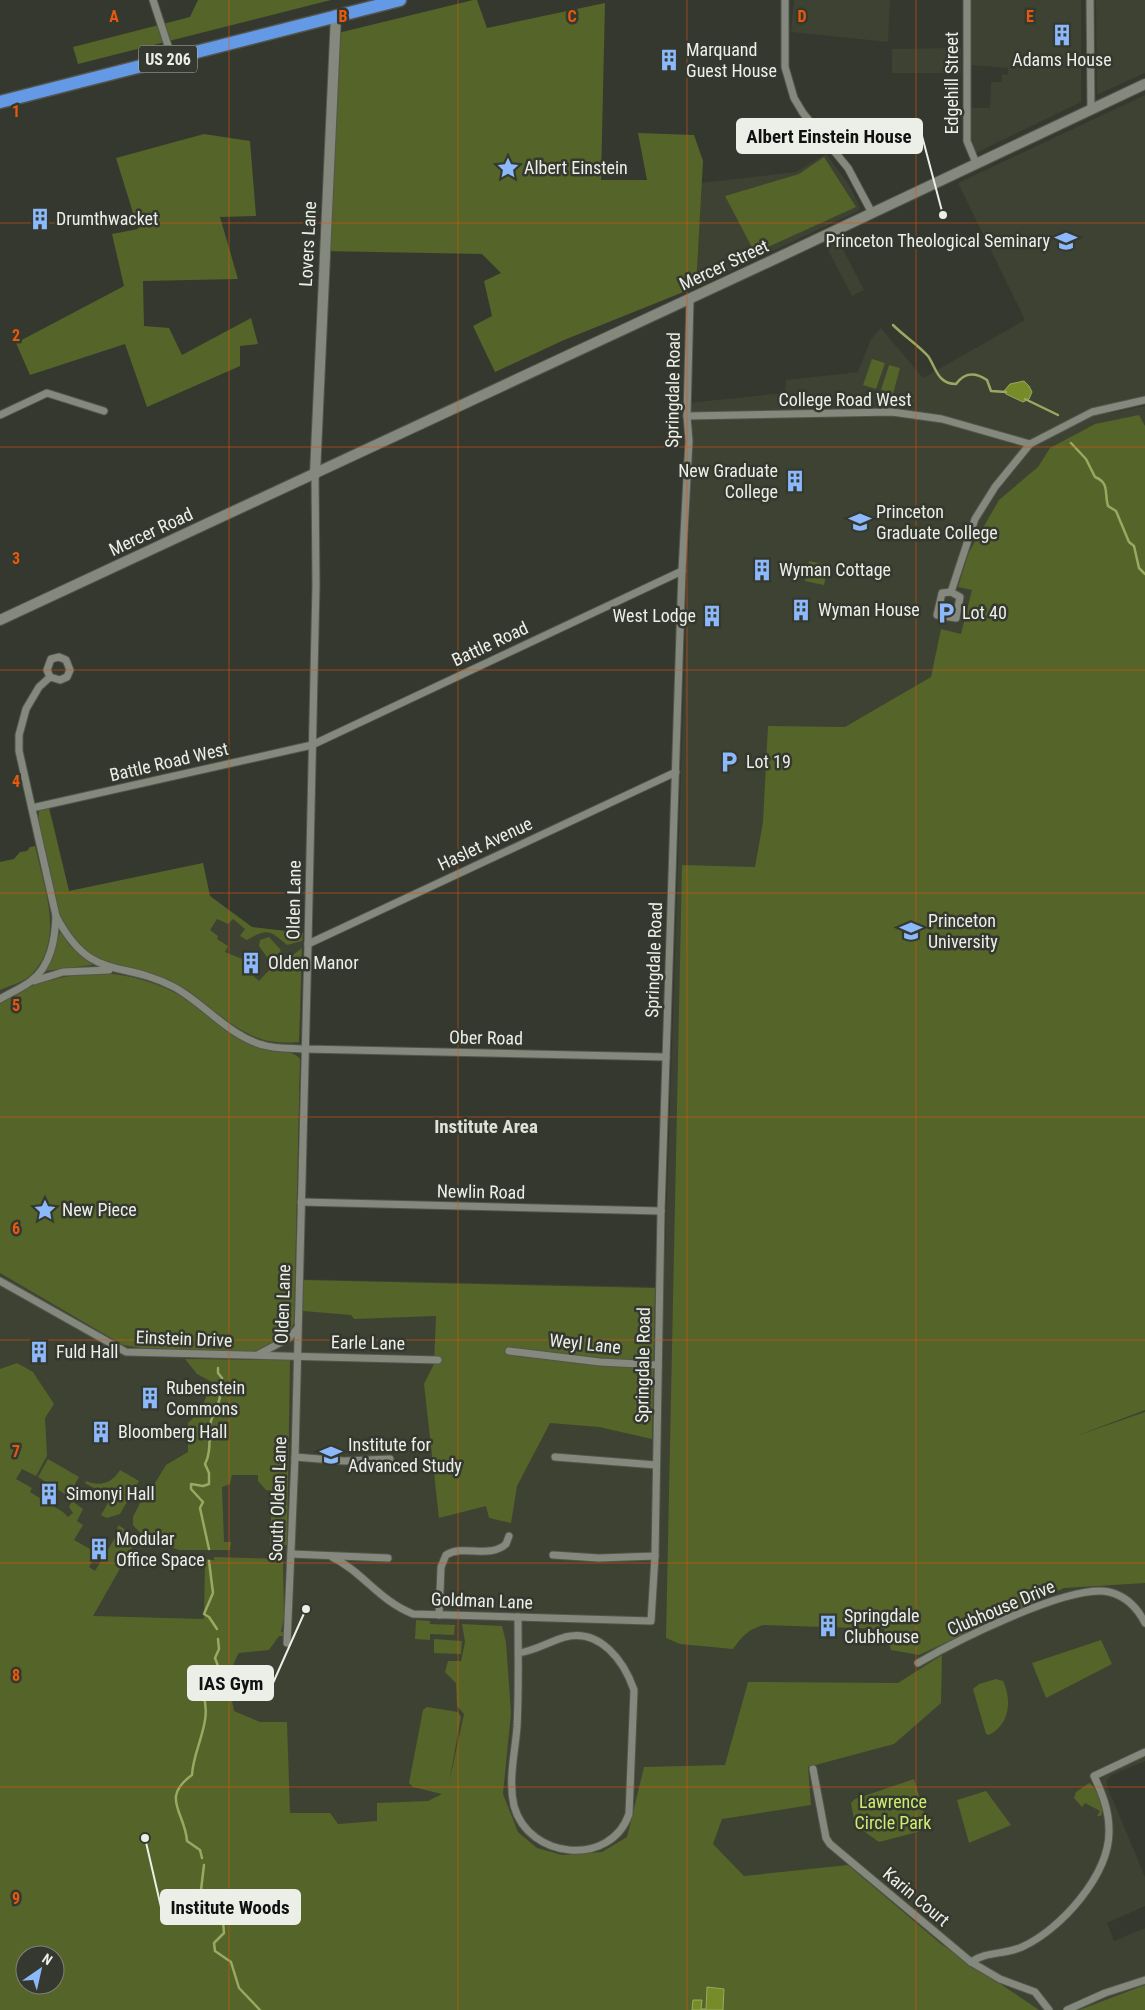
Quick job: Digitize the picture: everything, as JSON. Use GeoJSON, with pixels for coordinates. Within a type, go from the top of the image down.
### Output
{"type":"FeatureCollection","features":[{"type":"Feature","properties":{"kind":"highway","name":"US 206"},"geometry":{"type":"LineString","coordinates":[[0,102],[400,0]]}},
{"type":"Feature","properties":{"kind":"main road","name":"Lovers Lane"},"geometry":{"type":"LineString","coordinates":[[315,474],[336,15]]}},
{"type":"Feature","properties":{"kind":"main road","name":"Mercer Street"},"geometry":{"type":"LineString","coordinates":[[315,474],[1145,84]]}},
{"type":"Feature","properties":{"kind":"main road","name":"Mercer Road"},"geometry":{"type":"LineString","coordinates":[[0,620],[315,474]]}},
{"type":"Feature","properties":{"kind":"street"},"geometry":{"type":"LineString","coordinates":[[153,0],[172,58]]}},
{"type":"Feature","properties":{"kind":"street"},"geometry":{"type":"LineString","coordinates":[[785,0],[785,67],[794,98],[802,114],[848,168],[872,213]]}},
{"type":"Feature","properties":{"kind":"street","name":"Edgehill Street"},"geometry":{"type":"LineString","coordinates":[[967,0],[967,141],[976,163]]}},
{"type":"Feature","properties":{"kind":"street"},"geometry":{"type":"LineString","coordinates":[[1090,0],[1091,110]]}},
{"type":"Feature","properties":{"kind":"street","name":"Springdale Road"},"geometry":{"type":"LineString","coordinates":[[651,1622],[661,1211],[682,571],[689,442],[687,416],[690,299]]}},
{"type":"Feature","properties":{"kind":"street"},"geometry":{"type":"LineString","coordinates":[[0,415],[47,393],[104,411]]}},
{"type":"Feature","properties":{"kind":"street"},"geometry":{"type":"LineString","coordinates":[[951,592],[975,519],[995,487],[1030,444],[1092,412],[1145,400]]}},
{"type":"Feature","properties":{"kind":"street","name":"College Road West"},"geometry":{"type":"LineString","coordinates":[[687,416],[892,412],[942,419],[1030,444]]}},
{"type":"Feature","properties":{"kind":"street","name":"Olden Lane"},"geometry":{"type":"LineString","coordinates":[[297,1356],[316,585],[315,474]]}},
{"type":"Feature","properties":{"kind":"street","name":"Battle Road"},"geometry":{"type":"LineString","coordinates":[[312,745],[682,571]]}},
{"type":"Feature","properties":{"kind":"street"},"geometry":{"type":"LineString","coordinates":[[31,982],[42,970],[48,958],[56,932],[56,916],[19,751],[20,735],[28,704],[39,687],[50,677]]}},
{"type":"Feature","properties":{"kind":"street","name":"Battle Road West"},"geometry":{"type":"LineString","coordinates":[[32,808],[312,745]]}},
{"type":"Feature","properties":{"kind":"street","name":"Haslet Avenue"},"geometry":{"type":"LineString","coordinates":[[308,944],[676,772]]}},
{"type":"Feature","properties":{"kind":"street"},"geometry":{"type":"LineString","coordinates":[[56,916],[65,933],[86,955],[99,964],[148,977],[174,987],[254,1042],[265,1046],[305,1049]]}},
{"type":"Feature","properties":{"kind":"street"},"geometry":{"type":"LineString","coordinates":[[0,999],[31,982],[47,976],[79,970],[122,971]]}},
{"type":"Feature","properties":{"kind":"street","name":"Ober Road"},"geometry":{"type":"LineString","coordinates":[[305,1049],[666,1057]]}},
{"type":"Feature","properties":{"kind":"street","name":"Newlin Road"},"geometry":{"type":"LineString","coordinates":[[302,1202],[661,1211]]}},
{"type":"Feature","properties":{"kind":"street","name":"Einstein Drive"},"geometry":{"type":"LineString","coordinates":[[0,1281],[126,1352],[297,1356]]}},
{"type":"Feature","properties":{"kind":"street"},"geometry":{"type":"LineString","coordinates":[[254,1356],[289,1338],[297,1329]]}},
{"type":"Feature","properties":{"kind":"street","name":"Weyl Lane"},"geometry":{"type":"LineString","coordinates":[[509,1351],[600,1362],[658,1365]]}},
{"type":"Feature","properties":{"kind":"street","name":"Earle Lane"},"geometry":{"type":"LineString","coordinates":[[297,1356],[438,1360]]}},
{"type":"Feature","properties":{"kind":"street","name":"South Olden Lane"},"geometry":{"type":"LineString","coordinates":[[287,1643],[295,1458],[297,1356]]}},
{"type":"Feature","properties":{"kind":"street"},"geometry":{"type":"LineString","coordinates":[[555,1457],[656,1465]]}},
{"type":"Feature","properties":{"kind":"street"},"geometry":{"type":"LineString","coordinates":[[295,1458],[390,1459]]}},
{"type":"Feature","properties":{"kind":"street"},"geometry":{"type":"LineString","coordinates":[[439,1616],[441,1567],[446,1556],[459,1550],[496,1550],[506,1544],[509,1536]]}},
{"type":"Feature","properties":{"kind":"street"},"geometry":{"type":"LineString","coordinates":[[291,1554],[388,1558]]}},
{"type":"Feature","properties":{"kind":"street"},"geometry":{"type":"LineString","coordinates":[[553,1555],[599,1558],[654,1556]]}},
{"type":"Feature","properties":{"kind":"street","name":"Goldman Lane"},"geometry":{"type":"LineString","coordinates":[[332,1557],[352,1570],[397,1608],[413,1614],[651,1622]]}},
{"type":"Feature","properties":{"kind":"street","name":"Clubhouse Drive"},"geometry":{"type":"LineString","coordinates":[[918,1663],[1028,1610],[1086,1592],[1102,1591],[1119,1596],[1136,1608],[1145,1624]]}},
{"type":"Feature","properties":{"kind":"street"},"geometry":{"type":"LineString","coordinates":[[518,1617],[518,1654],[518,1709],[512,1791],[515,1807],[522,1823],[530,1834],[554,1848],[569,1851],[604,1843],[618,1835],[625,1825],[629,1814],[634,1690],[628,1673],[610,1650],[590,1638],[578,1635],[564,1637],[533,1651],[518,1654]]}},
{"type":"Feature","properties":{"kind":"street"},"geometry":{"type":"LineString","coordinates":[[972,1962],[982,1955],[1010,1951],[1022,1947],[1060,1920],[1080,1899],[1094,1877],[1108,1842],[1107,1811],[1094,1776],[1145,1752]]}},
{"type":"Feature","properties":{"kind":"street","name":"Karin Court"},"geometry":{"type":"LineString","coordinates":[[812,1769],[826,1838],[830,1844],[972,1962],[1000,1979],[1035,1992],[1049,2010]]}},
{"type":"Feature","properties":{"kind":"street"},"geometry":{"type":"LineString","coordinates":[[1067,2010],[1105,1993],[1145,1980]]}},
{"type":"Feature","properties":{"kind":"shaded area"},"geometry":{"type":"Polygon","coordinates":[[[794,0],[890,0],[888,42],[791,32],[794,0]]]}},
{"type":"Feature","properties":{"kind":"shaded area"},"geometry":{"type":"Polygon","coordinates":[[[971,0],[1081,0],[1081,102],[976,153],[971,143],[971,108],[990,108],[991,82],[1002,82],[1002,74],[1008,75],[1008,68],[971,65],[971,0]]]}},
{"type":"Feature","properties":{"kind":"shaded area"},"geometry":{"type":"Polygon","coordinates":[[[1096,0],[1145,0],[1145,73],[1099,94],[1097,93],[1096,0]]]}},
{"type":"Feature","properties":{"kind":"shaded area"},"geometry":{"type":"Polygon","coordinates":[[[961,48],[961,73],[892,73],[892,49],[961,48]]]}},
{"type":"Feature","properties":{"kind":"shaded area","name":"Princeton University"},"geometry":{"type":"Polygon","coordinates":[[[1145,95],[1145,396],[1094,408],[1095,413],[1111,413],[1145,406],[1145,1761],[1112,1775],[1107,1780],[1107,1786],[1145,1877],[1145,1906],[1107,1923],[1114,1941],[1145,1928],[1145,2010],[652,2010],[235,1831],[208,1635],[249,1631],[0,1623],[0,862],[14,859],[20,852],[27,851],[30,847],[35,846],[31,821],[52,817],[69,891],[203,863],[210,896],[252,927],[303,933],[295,1279],[664,1287],[692,444],[687,403],[785,393],[786,380],[858,372],[871,339],[881,328],[923,378],[1025,320],[958,183],[1145,95]]]}},
{"type":"Feature","properties":{"kind":"shaded area","name":"Princeton Theological Seminary"},"geometry":{"type":"Polygon","coordinates":[[[826,154],[849,185],[860,207],[858,211],[696,287],[701,183],[796,172],[826,154]]]}},
{"type":"Feature","properties":{"kind":"shaded area","name":"Princeton Theological Seminary"},"geometry":{"type":"Polygon","coordinates":[[[838,240],[864,290],[852,296],[826,246],[838,240]]]}},
{"type":"Feature","properties":{"kind":"shaded area"},"geometry":{"type":"Polygon","coordinates":[[[1024,381],[1032,392],[1029,399],[1023,402],[1006,394],[1004,391],[1010,384],[1024,381]]]}},
{"type":"Feature","properties":{"kind":"shaded area"},"geometry":{"type":"Polygon","coordinates":[[[707,1987],[724,1989],[723,2010],[692,2010],[693,2000],[702,2000],[701,2009],[706,2009],[707,1987]]]}},
{"type":"Feature","properties":{"kind":"green space"},"geometry":{"type":"Polygon","coordinates":[[[198,0],[331,0],[78,64],[73,47],[190,17],[198,0]]]}},
{"type":"Feature","properties":{"kind":"green space"},"geometry":{"type":"Polygon","coordinates":[[[477,0],[487,28],[605,3],[601,180],[647,180],[638,133],[694,135],[703,161],[696,287],[564,340],[495,372],[473,326],[492,316],[484,281],[501,273],[482,254],[322,251],[334,34],[477,0]]]}},
{"type":"Feature","properties":{"kind":"green space"},"geometry":{"type":"Polygon","coordinates":[[[204,134],[250,141],[256,216],[220,217],[238,279],[143,281],[144,326],[169,328],[182,355],[251,318],[258,344],[240,346],[240,366],[147,407],[125,344],[30,375],[16,343],[124,286],[112,234],[138,229],[116,158],[204,134]]]}},
{"type":"Feature","properties":{"kind":"green space"},"geometry":{"type":"Polygon","coordinates":[[[824,157],[856,207],[755,253],[725,196],[799,174],[824,157]]]}},
{"type":"Feature","properties":{"kind":"green space"},"geometry":{"type":"Polygon","coordinates":[[[872,359],[885,363],[876,389],[863,385],[872,359]]]}},
{"type":"Feature","properties":{"kind":"green space"},"geometry":{"type":"Polygon","coordinates":[[[889,365],[900,368],[893,394],[881,390],[889,365]]]}},
{"type":"Feature","properties":{"kind":"green space"},"geometry":{"type":"Polygon","coordinates":[[[1139,415],[1145,426],[1145,1410],[1076,1436],[1145,1412],[1145,1583],[1064,1588],[919,1655],[891,1650],[884,1629],[763,1625],[746,1634],[733,1649],[680,1644],[666,1638],[682,865],[755,867],[763,822],[768,726],[845,727],[931,677],[941,629],[961,634],[972,590],[958,587],[969,552],[999,500],[1038,467],[1050,448],[1095,424],[1139,415]]]}},
{"type":"Feature","properties":{"kind":"green space"},"geometry":{"type":"Polygon","coordinates":[[[809,561],[828,565],[824,585],[805,581],[809,561]]]}},
{"type":"Feature","properties":{"kind":"green space"},"geometry":{"type":"Polygon","coordinates":[[[49,808],[69,891],[203,863],[210,896],[252,927],[303,933],[302,941],[287,945],[268,932],[247,940],[240,936],[245,929],[233,919],[228,924],[217,919],[210,930],[218,936],[217,939],[228,946],[225,952],[247,961],[242,966],[259,981],[273,966],[281,964],[302,948],[299,1042],[268,1041],[246,1033],[181,986],[157,975],[105,961],[83,949],[66,929],[55,900],[38,819],[39,810],[49,808]]]}},
{"type":"Feature","properties":{"kind":"green space"},"geometry":{"type":"Polygon","coordinates":[[[35,846],[50,913],[48,946],[42,961],[31,975],[20,982],[0,990],[0,862],[14,859],[20,852],[27,851],[30,847],[35,846]]]}},
{"type":"Feature","properties":{"kind":"green space"},"geometry":{"type":"Polygon","coordinates":[[[60,931],[70,946],[93,963],[92,965],[45,971],[54,954],[60,931]]]}},
{"type":"Feature","properties":{"kind":"green space"},"geometry":{"type":"Polygon","coordinates":[[[269,937],[280,949],[281,953],[278,959],[267,957],[259,946],[260,940],[269,937]]]}},
{"type":"Feature","properties":{"kind":"green space"},"geometry":{"type":"Polygon","coordinates":[[[104,973],[127,976],[165,988],[182,996],[248,1043],[285,1051],[300,1059],[294,1323],[287,1334],[265,1348],[253,1352],[141,1348],[123,1345],[0,1273],[0,1004],[24,989],[50,980],[76,975],[104,973]]]}},
{"type":"Feature","properties":{"kind":"green space"},"geometry":{"type":"Polygon","coordinates":[[[303,1280],[655,1288],[652,1439],[599,1427],[550,1423],[517,1486],[511,1523],[489,1518],[486,1506],[439,1518],[424,1384],[434,1364],[436,1316],[354,1319],[351,1315],[303,1311],[303,1280]]]}},
{"type":"Feature","properties":{"kind":"green space"},"geometry":{"type":"Polygon","coordinates":[[[185,1359],[290,1360],[287,1545],[270,1546],[272,1491],[266,1490],[258,1481],[258,1475],[232,1475],[230,1484],[222,1487],[224,1542],[231,1542],[230,1550],[179,1550],[145,1538],[133,1525],[133,1517],[141,1501],[144,1501],[166,1465],[188,1452],[188,1423],[201,1410],[212,1382],[197,1374],[185,1359]]]}},
{"type":"Feature","properties":{"kind":"green space"},"geometry":{"type":"Polygon","coordinates":[[[17,1363],[33,1372],[54,1404],[45,1418],[47,1456],[36,1476],[22,1469],[16,1479],[32,1488],[30,1492],[68,1517],[73,1513],[69,1507],[72,1501],[83,1509],[77,1521],[83,1525],[74,1540],[97,1553],[89,1567],[95,1571],[116,1536],[118,1525],[128,1533],[134,1544],[93,1616],[204,1619],[205,1559],[214,1560],[214,1557],[283,1559],[284,1618],[281,1632],[288,1632],[287,1636],[279,1636],[269,1650],[239,1653],[233,1667],[231,1689],[234,1711],[260,1722],[287,1722],[290,1813],[330,1813],[338,1824],[377,1821],[377,1803],[428,1801],[442,1794],[413,1787],[409,1783],[423,1710],[427,1707],[458,1712],[461,1717],[449,1783],[464,1714],[457,1706],[456,1683],[445,1672],[448,1661],[461,1661],[465,1642],[462,1624],[502,1626],[506,1642],[511,1713],[503,1794],[518,1832],[537,1848],[562,1855],[602,1852],[627,1837],[644,1767],[725,1765],[748,1682],[898,1683],[942,1655],[941,1703],[894,1744],[808,1767],[811,1805],[722,1819],[713,1844],[744,1876],[848,1865],[941,1944],[1039,2010],[0,2010],[0,1369],[17,1363]]]}},
{"type":"Feature","properties":{"kind":"green space"},"geometry":{"type":"Polygon","coordinates":[[[48,1459],[79,1477],[68,1496],[38,1477],[48,1459]]]}},
{"type":"Feature","properties":{"kind":"green space"},"geometry":{"type":"Polygon","coordinates":[[[120,1470],[139,1481],[120,1514],[107,1518],[101,1515],[111,1498],[85,1483],[86,1481],[97,1484],[106,1483],[120,1470]]]}},
{"type":"Feature","properties":{"kind":"green space"},"geometry":{"type":"Polygon","coordinates":[[[416,1620],[430,1621],[430,1624],[455,1625],[454,1635],[430,1634],[430,1640],[415,1639],[416,1620]]]}},
{"type":"Feature","properties":{"kind":"green space"},"geometry":{"type":"Polygon","coordinates":[[[434,1639],[462,1641],[461,1654],[434,1653],[434,1639]]]}},
{"type":"Feature","properties":{"kind":"green space"},"geometry":{"type":"Polygon","coordinates":[[[1101,1640],[1112,1664],[1046,1698],[1032,1663],[1101,1640]]]}},
{"type":"Feature","properties":{"kind":"green space"},"geometry":{"type":"Polygon","coordinates":[[[996,1679],[1003,1681],[1008,1696],[1008,1704],[1005,1718],[1001,1725],[989,1735],[986,1734],[973,1689],[979,1684],[996,1679]]]}},
{"type":"Feature","properties":{"kind":"green space","name":"Lawrence Circle Park"},"geometry":{"type":"Polygon","coordinates":[[[914,1779],[929,1829],[879,1842],[855,1825],[851,1803],[855,1799],[914,1779]]]}},
{"type":"Feature","properties":{"kind":"green space"},"geometry":{"type":"Polygon","coordinates":[[[1089,1783],[1100,1798],[1101,1816],[1097,1816],[1100,1811],[1085,1803],[1082,1807],[1074,1798],[1076,1792],[1089,1783]]]}},
{"type":"Feature","properties":{"kind":"green space"},"geometry":{"type":"Polygon","coordinates":[[[986,1791],[1011,1825],[969,1843],[957,1800],[986,1791]]]}},
{"type":"Feature","properties":{"kind":"green space"},"geometry":{"type":"Polygon","coordinates":[[[1145,1985],[1145,2010],[1079,2010],[1145,1985]]]}},
{"type":"Feature","properties":{"kind":"waterway"},"geometry":{"type":"LineString","coordinates":[[893,325],[928,356],[938,374],[945,381],[956,384],[963,377],[970,374],[987,380],[991,391],[1006,392]]}},
{"type":"Feature","properties":{"kind":"waterway"},"geometry":{"type":"LineString","coordinates":[[1025,399],[1058,415]]}},
{"type":"Feature","properties":{"kind":"waterway"},"geometry":{"type":"LineString","coordinates":[[1071,443],[1086,459],[1095,477],[1100,479],[1105,485],[1108,506],[1116,511],[1129,542],[1134,546],[1139,568],[1145,574]]}},
{"type":"Feature","properties":{"kind":"waterway"},"geometry":{"type":"LineString","coordinates":[[209,1549],[200,1508],[203,1502],[191,1489],[191,1484],[203,1486],[209,1484],[209,1473],[205,1464],[209,1451],[210,1426],[222,1390],[222,1378],[218,1373],[218,1368]]}},
{"type":"Feature","properties":{"kind":"waterway"},"geometry":{"type":"LineString","coordinates":[[209,1561],[213,1593],[204,1614],[209,1617],[217,1629]]}},
{"type":"Feature","properties":{"kind":"waterway"},"geometry":{"type":"LineString","coordinates":[[202,1858],[200,1850],[187,1841],[176,1798],[177,1791],[192,1775],[206,1715],[203,1695],[218,1666],[215,1658],[219,1649],[218,1639]]}},
{"type":"Feature","properties":{"kind":"waterway"},"geometry":{"type":"LineString","coordinates":[[204,1865],[201,1890],[223,1921],[224,1933],[214,1943],[215,1951],[231,1962],[239,1988],[260,2010]]}},
{"type":"Feature","properties":{"kind":"place","name":"Adams House"},"geometry":{"type":"Point","coordinates":[1062,35]}},
{"type":"Feature","properties":{"kind":"place","name":"Marquand Guest House"},"geometry":{"type":"Point","coordinates":[669,60]}},
{"type":"Feature","properties":{"kind":"place","name":"Albert Einstein"},"geometry":{"type":"Point","coordinates":[508,168]}},
{"type":"Feature","properties":{"kind":"place","name":"Albert Einstein House"},"geometry":{"type":"Point","coordinates":[943,215]}},
{"type":"Feature","properties":{"kind":"place","name":"Drumthwacket"},"geometry":{"type":"Point","coordinates":[40,219]}},
{"type":"Feature","properties":{"kind":"place","name":"Princeton Theological Seminary"},"geometry":{"type":"Point","coordinates":[1066,241]}},
{"type":"Feature","properties":{"kind":"place","name":"New Graduate College"},"geometry":{"type":"Point","coordinates":[795,481]}},
{"type":"Feature","properties":{"kind":"place","name":"Princeton Graduate College"},"geometry":{"type":"Point","coordinates":[860,522]}},
{"type":"Feature","properties":{"kind":"place","name":"Wyman Cottage"},"geometry":{"type":"Point","coordinates":[762,570]}},
{"type":"Feature","properties":{"kind":"place","name":"Wyman House"},"geometry":{"type":"Point","coordinates":[801,610]}},
{"type":"Feature","properties":{"kind":"place","name":"Lot 40"},"geometry":{"type":"Point","coordinates":[946,613]}},
{"type":"Feature","properties":{"kind":"place","name":"West Lodge"},"geometry":{"type":"Point","coordinates":[712,616]}},
{"type":"Feature","properties":{"kind":"place","name":"Lot 19"},"geometry":{"type":"Point","coordinates":[729,762]}},
{"type":"Feature","properties":{"kind":"place","name":"Princeton University"},"geometry":{"type":"Point","coordinates":[911,931]}},
{"type":"Feature","properties":{"kind":"place","name":"Olden Manor"},"geometry":{"type":"Point","coordinates":[251,963]}},
{"type":"Feature","properties":{"kind":"place","name":"New Piece"},"geometry":{"type":"Point","coordinates":[45,1210]}},
{"type":"Feature","properties":{"kind":"place","name":"Fuld Hall"},"geometry":{"type":"Point","coordinates":[39,1352]}},
{"type":"Feature","properties":{"kind":"place","name":"Rubenstein Commons"},"geometry":{"type":"Point","coordinates":[150,1398]}},
{"type":"Feature","properties":{"kind":"place","name":"Bloomberg Hall"},"geometry":{"type":"Point","coordinates":[101,1432]}},
{"type":"Feature","properties":{"kind":"place","name":"Institute for Advanced Study"},"geometry":{"type":"Point","coordinates":[331,1455]}},
{"type":"Feature","properties":{"kind":"place","name":"Simonyi Hall"},"geometry":{"type":"Point","coordinates":[49,1494]}},
{"type":"Feature","properties":{"kind":"place","name":"Modular Office Space"},"geometry":{"type":"Point","coordinates":[99,1549]}},
{"type":"Feature","properties":{"kind":"place","name":"IAS Gym"},"geometry":{"type":"Point","coordinates":[306,1609]}},
{"type":"Feature","properties":{"kind":"place","name":"Springdale Clubhouse"},"geometry":{"type":"Point","coordinates":[828,1626]}},
{"type":"Feature","properties":{"kind":"place","name":"Institute Woods"},"geometry":{"type":"Point","coordinates":[145,1838]}},
{"type":"Feature","properties":{"kind":"district","name":"Institute Area"},"geometry":{"type":"Point","coordinates":[486,1126]}}]}
